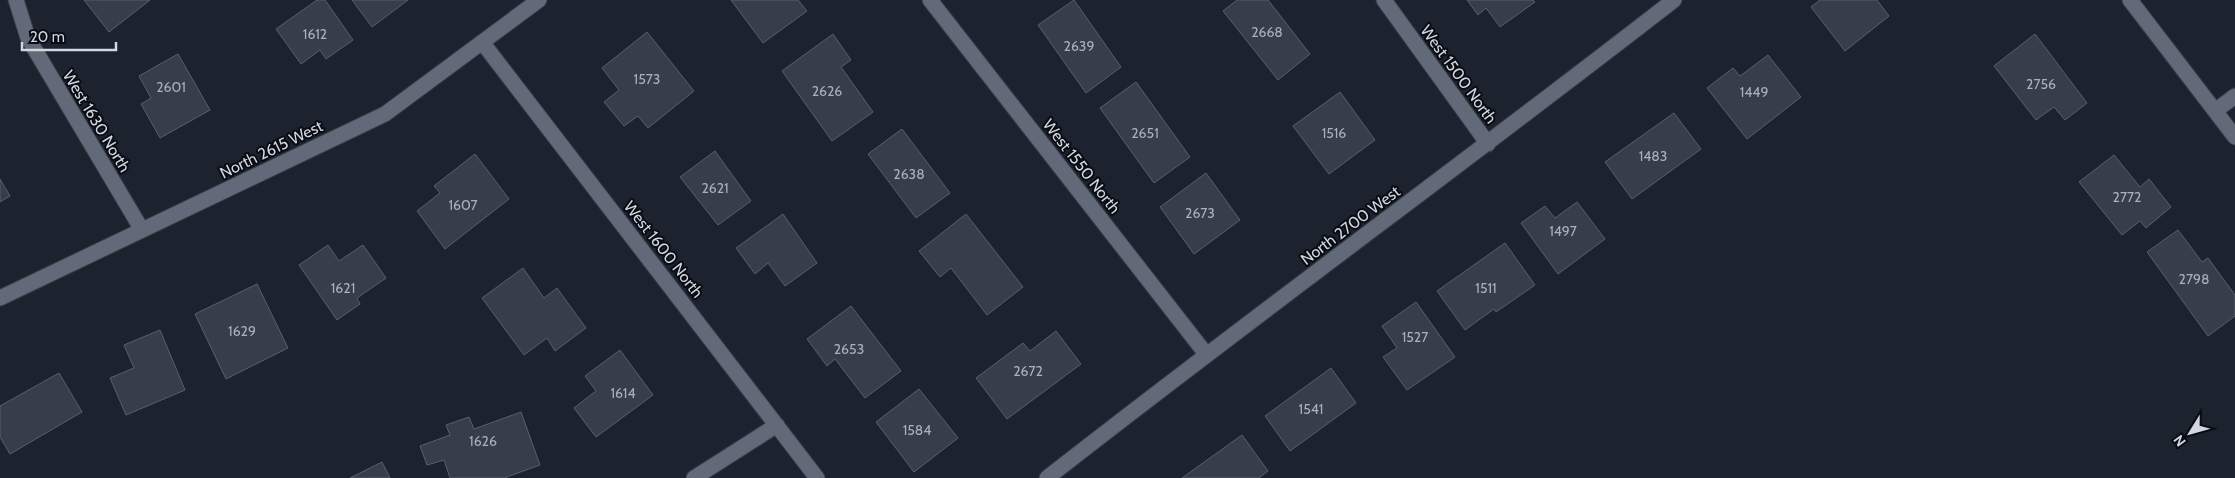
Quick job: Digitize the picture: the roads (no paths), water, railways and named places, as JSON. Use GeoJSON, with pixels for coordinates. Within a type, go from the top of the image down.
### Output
{"type":"FeatureCollection","features":[{"type":"Feature","properties":{"kind":"street","name":"West 1630 North"},"geometry":{"type":"LineString","coordinates":[[16,0],[28,38],[142,230]]}},
{"type":"Feature","properties":{"kind":"street","name":"North 2615 West"},"geometry":{"type":"LineString","coordinates":[[0,298],[385,114],[539,0]]}},
{"type":"Feature","properties":{"kind":"street","name":"West 1550 North"},"geometry":{"type":"LineString","coordinates":[[930,0],[1206,354]]}},
{"type":"Feature","properties":{"kind":"street","name":"West 1500 North"},"geometry":{"type":"LineString","coordinates":[[1384,0],[1488,144]]}},
{"type":"Feature","properties":{"kind":"street","name":"North 2700 West"},"geometry":{"type":"LineString","coordinates":[[1047,478],[1206,354],[1488,144],[1674,0]]}},
{"type":"Feature","properties":{"kind":"street"},"geometry":{"type":"LineString","coordinates":[[2130,0],[2235,138]]}},
{"type":"Feature","properties":{"kind":"street","name":"West 1600 North"},"geometry":{"type":"LineString","coordinates":[[482,42],[818,478]]}},
{"type":"Feature","properties":{"kind":"street"},"geometry":{"type":"LineString","coordinates":[[2215,112],[2235,96]]}},
{"type":"Feature","properties":{"kind":"street"},"geometry":{"type":"LineString","coordinates":[[694,478],[777,425]]}}]}
